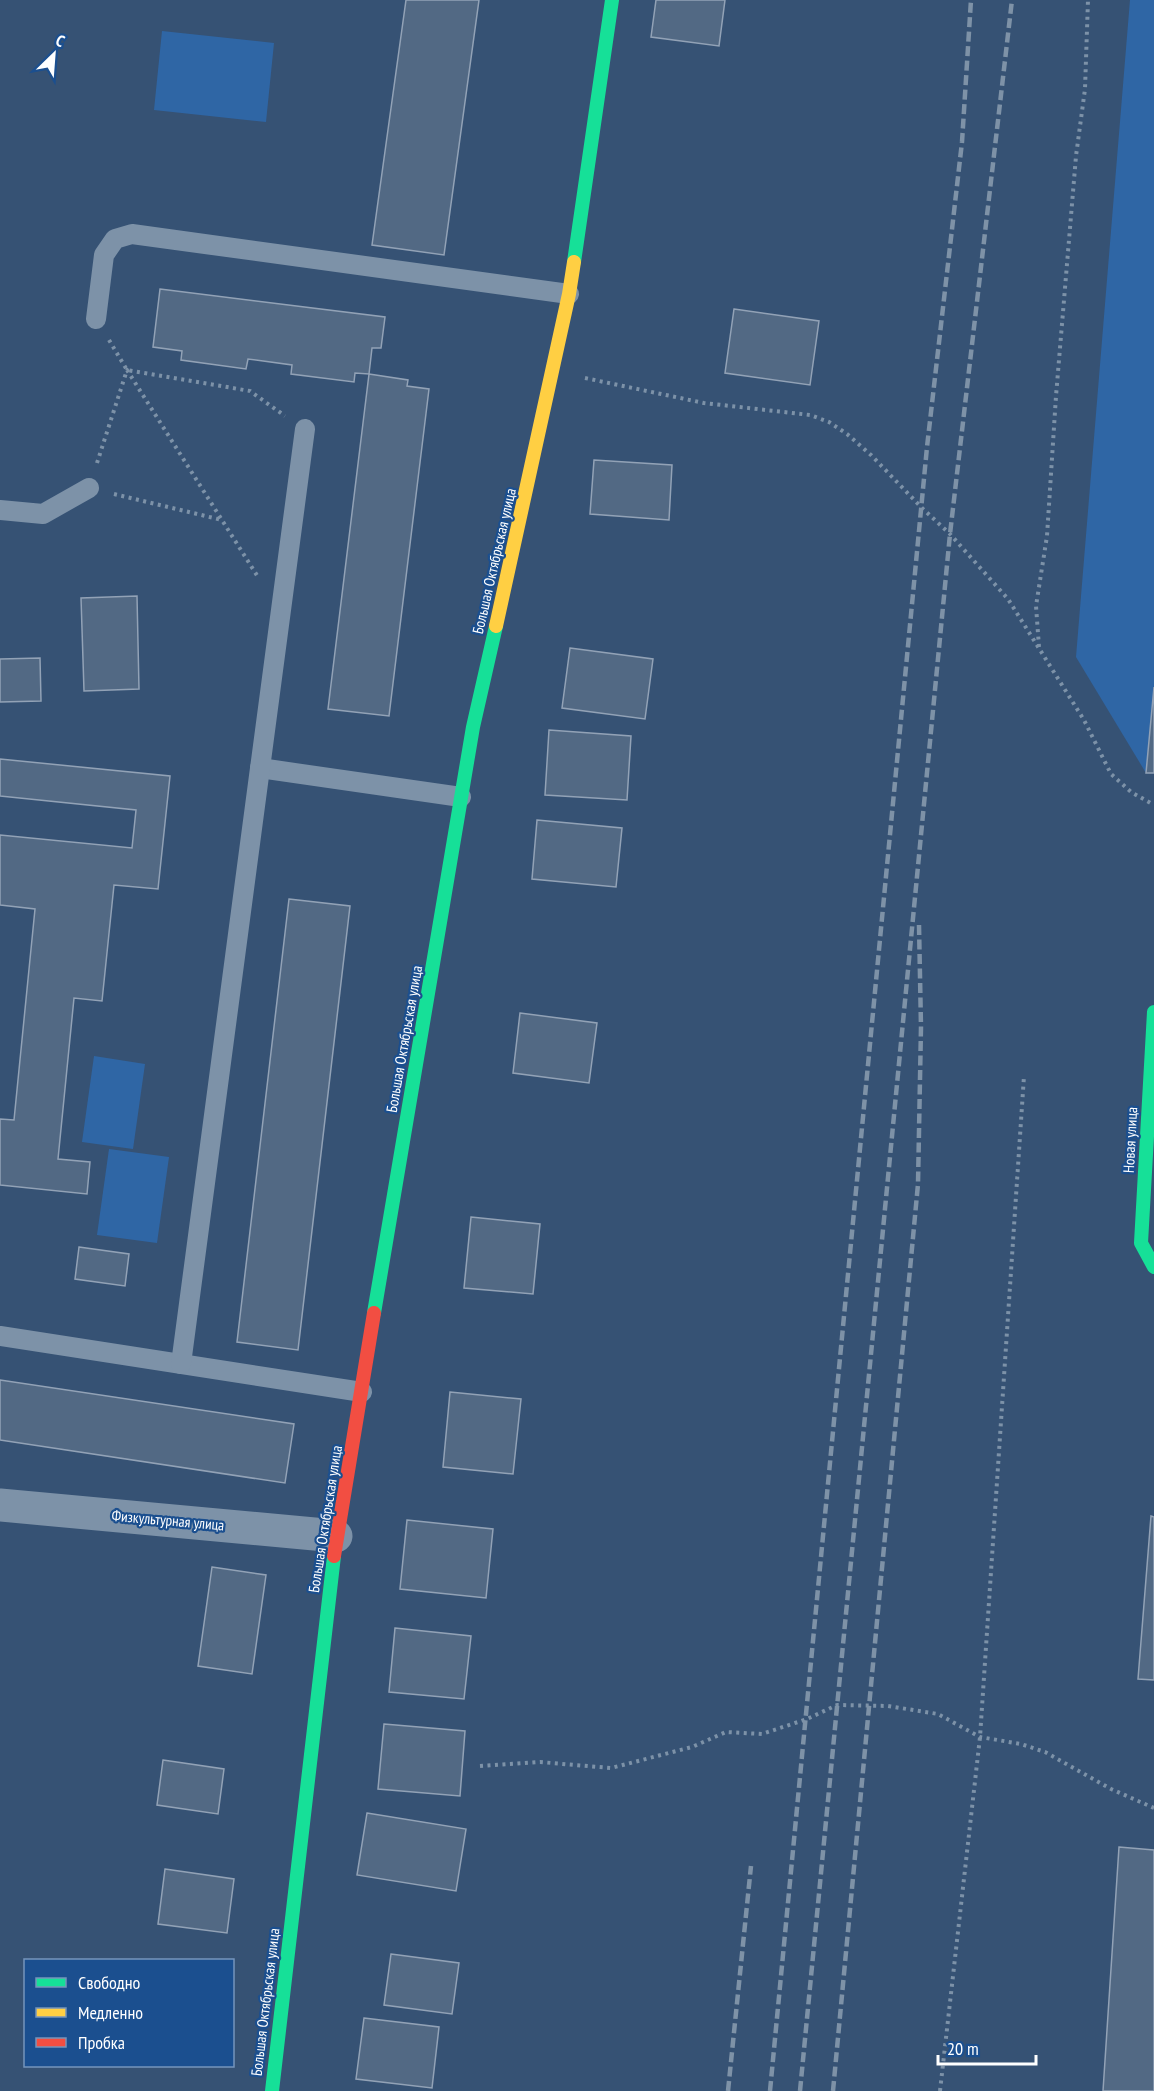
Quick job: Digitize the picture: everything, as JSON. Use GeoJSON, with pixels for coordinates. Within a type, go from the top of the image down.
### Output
{"type":"FeatureCollection","features":[{"type":"Feature","properties":{"kind":"street","name":"Большая Октябрьская улица"},"geometry":{"type":"LineString","coordinates":[[272,2091],[336,1536],[473,727],[525,502],[568,294],[612,0]]}},
{"type":"Feature","properties":{"kind":"street","name":"Новая улица"},"geometry":{"type":"LineString","coordinates":[[1154,1012],[1141,1243],[1154,1267]]}},
{"type":"Feature","properties":{"kind":"street","name":"Физкультурная улица"},"geometry":{"type":"LineString","coordinates":[[0,1505],[336,1536]]}},
{"type":"Feature","properties":{"kind":"lane"},"geometry":{"type":"LineString","coordinates":[[96,319],[104,255],[115,239],[132,234],[568,294]]}},
{"type":"Feature","properties":{"kind":"lane"},"geometry":{"type":"LineString","coordinates":[[181,1364],[305,429]]}},
{"type":"Feature","properties":{"kind":"lane"},"geometry":{"type":"LineString","coordinates":[[0,510],[42,514],[89,488]]}},
{"type":"Feature","properties":{"kind":"lane"},"geometry":{"type":"LineString","coordinates":[[261,768],[461,797]]}},
{"type":"Feature","properties":{"kind":"lane"},"geometry":{"type":"LineString","coordinates":[[0,1336],[362,1392]]}},
{"type":"Feature","properties":{"kind":"path"},"geometry":{"type":"LineString","coordinates":[[1040,651],[1036,606],[1047,536],[1076,156],[1085,88],[1088,0]]}},
{"type":"Feature","properties":{"kind":"path"},"geometry":{"type":"LineString","coordinates":[[96,319],[281,614]]}},
{"type":"Feature","properties":{"kind":"path"},"geometry":{"type":"LineString","coordinates":[[127,370],[250,391],[305,429]]}},
{"type":"Feature","properties":{"kind":"path"},"geometry":{"type":"LineString","coordinates":[[127,370],[89,488],[222,520]]}},
{"type":"Feature","properties":{"kind":"path"},"geometry":{"type":"LineString","coordinates":[[552,371],[704,403],[810,415],[829,422],[847,434],[871,454],[894,481],[950,534],[1008,599],[1084,720],[1111,774],[1131,792],[1154,805]]}},
{"type":"Feature","properties":{"kind":"path"},"geometry":{"type":"LineString","coordinates":[[940,2091],[980,1737],[1024,1076]]}},
{"type":"Feature","properties":{"kind":"path"},"geometry":{"type":"LineString","coordinates":[[480,1766],[540,1762],[611,1768],[692,1747],[726,1732],[762,1734],[837,1706],[888,1706],[938,1714],[980,1737],[1021,1744],[1045,1752],[1111,1789],[1154,1808]]}},
{"type":"Feature","properties":{"kind":"shaded area"},"geometry":{"type":"Polygon","coordinates":[[[1130,0],[1154,0],[1154,687],[1146,773],[1076,657],[1130,0]]]}},
{"type":"Feature","properties":{"kind":"shaded area"},"geometry":{"type":"Polygon","coordinates":[[[162,31],[274,43],[266,122],[154,110],[162,31]]]}},
{"type":"Feature","properties":{"kind":"shaded area"},"geometry":{"type":"Polygon","coordinates":[[[94,1056],[145,1064],[133,1149],[82,1142],[94,1056]]]}},
{"type":"Feature","properties":{"kind":"shaded area"},"geometry":{"type":"Polygon","coordinates":[[[109,1149],[169,1157],[157,1243],[97,1235],[109,1149]]]}},
{"type":"Feature","properties":{"kind":"building"},"geometry":{"type":"Polygon","coordinates":[[[406,0],[479,0],[444,255],[372,245],[406,0]]]}},
{"type":"Feature","properties":{"kind":"building"},"geometry":{"type":"Polygon","coordinates":[[[656,0],[725,0],[719,46],[651,37],[656,0]]]}},
{"type":"Feature","properties":{"kind":"building"},"geometry":{"type":"Polygon","coordinates":[[[160,289],[385,317],[381,348],[372,348],[369,374],[355,373],[354,382],[291,374],[292,365],[248,359],[246,369],[181,360],[182,351],[153,347],[160,289]]]}},
{"type":"Feature","properties":{"kind":"building"},"geometry":{"type":"Polygon","coordinates":[[[734,309],[819,321],[810,385],[725,373],[734,309]]]}},
{"type":"Feature","properties":{"kind":"building"},"geometry":{"type":"Polygon","coordinates":[[[369,374],[408,380],[407,386],[429,389],[389,716],[328,709],[369,374]]]}},
{"type":"Feature","properties":{"kind":"building"},"geometry":{"type":"Polygon","coordinates":[[[594,460],[672,465],[669,520],[590,514],[594,460]]]}},
{"type":"Feature","properties":{"kind":"building"},"geometry":{"type":"Polygon","coordinates":[[[137,596],[139,689],[84,691],[81,598],[137,596]]]}},
{"type":"Feature","properties":{"kind":"building"},"geometry":{"type":"Polygon","coordinates":[[[570,648],[653,659],[645,719],[562,708],[570,648]]]}},
{"type":"Feature","properties":{"kind":"building"},"geometry":{"type":"Polygon","coordinates":[[[40,658],[41,701],[0,702],[0,659],[40,658]]]}},
{"type":"Feature","properties":{"kind":"building"},"geometry":{"type":"Polygon","coordinates":[[[1154,687],[1154,773],[1146,773],[1154,687]]]}},
{"type":"Feature","properties":{"kind":"building"},"geometry":{"type":"Polygon","coordinates":[[[549,730],[631,736],[627,800],[545,795],[549,730]]]}},
{"type":"Feature","properties":{"kind":"building"},"geometry":{"type":"Polygon","coordinates":[[[0,759],[170,776],[158,889],[114,885],[102,1001],[74,998],[58,1159],[90,1162],[87,1194],[0,1185],[0,1119],[14,1120],[35,909],[0,905],[0,835],[132,848],[136,810],[0,796],[0,759]]]}},
{"type":"Feature","properties":{"kind":"building"},"geometry":{"type":"Polygon","coordinates":[[[537,820],[622,828],[616,887],[532,879],[537,820]]]}},
{"type":"Feature","properties":{"kind":"building"},"geometry":{"type":"Polygon","coordinates":[[[289,899],[350,906],[298,1350],[237,1342],[289,899]]]}},
{"type":"Feature","properties":{"kind":"building"},"geometry":{"type":"Polygon","coordinates":[[[520,1013],[597,1023],[589,1083],[513,1073],[520,1013]]]}},
{"type":"Feature","properties":{"kind":"building"},"geometry":{"type":"Polygon","coordinates":[[[471,1217],[540,1224],[533,1294],[464,1288],[471,1217]]]}},
{"type":"Feature","properties":{"kind":"building"},"geometry":{"type":"Polygon","coordinates":[[[79,1247],[129,1254],[125,1286],[75,1279],[79,1247]]]}},
{"type":"Feature","properties":{"kind":"building"},"geometry":{"type":"Polygon","coordinates":[[[0,1380],[294,1424],[285,1483],[0,1440],[0,1380]]]}},
{"type":"Feature","properties":{"kind":"building"},"geometry":{"type":"Polygon","coordinates":[[[450,1392],[521,1399],[513,1474],[443,1467],[450,1392]]]}},
{"type":"Feature","properties":{"kind":"building"},"geometry":{"type":"Polygon","coordinates":[[[1151,1516],[1154,1517],[1154,1680],[1138,1679],[1151,1516]]]}},
{"type":"Feature","properties":{"kind":"building"},"geometry":{"type":"Polygon","coordinates":[[[407,1520],[493,1529],[486,1598],[400,1589],[407,1520]]]}},
{"type":"Feature","properties":{"kind":"building"},"geometry":{"type":"Polygon","coordinates":[[[212,1567],[266,1575],[252,1674],[198,1666],[212,1567]]]}},
{"type":"Feature","properties":{"kind":"building"},"geometry":{"type":"Polygon","coordinates":[[[395,1628],[471,1636],[464,1699],[389,1692],[395,1628]]]}},
{"type":"Feature","properties":{"kind":"building"},"geometry":{"type":"Polygon","coordinates":[[[384,1724],[465,1731],[460,1796],[378,1789],[384,1724]]]}},
{"type":"Feature","properties":{"kind":"building"},"geometry":{"type":"Polygon","coordinates":[[[163,1760],[224,1769],[218,1814],[157,1805],[163,1760]]]}},
{"type":"Feature","properties":{"kind":"building"},"geometry":{"type":"Polygon","coordinates":[[[367,1813],[466,1829],[456,1891],[357,1875],[367,1813]]]}},
{"type":"Feature","properties":{"kind":"building"},"geometry":{"type":"Polygon","coordinates":[[[1119,1847],[1154,1850],[1154,2091],[1103,2091],[1119,1847]]]}},
{"type":"Feature","properties":{"kind":"building"},"geometry":{"type":"Polygon","coordinates":[[[165,1869],[234,1879],[227,1933],[158,1924],[165,1869]]]}},
{"type":"Feature","properties":{"kind":"building"},"geometry":{"type":"Polygon","coordinates":[[[391,1954],[459,1963],[452,2014],[384,2005],[391,1954]]]}},
{"type":"Feature","properties":{"kind":"building"},"geometry":{"type":"Polygon","coordinates":[[[364,2018],[439,2027],[432,2088],[356,2079],[364,2018]]]}},
{"type":"Feature","properties":{"kind":"railway"},"geometry":{"type":"LineString","coordinates":[[770,2091],[927,447],[962,142],[971,0]]}},
{"type":"Feature","properties":{"kind":"railway"},"geometry":{"type":"LineString","coordinates":[[800,2091],[950,534],[1012,0]]}},
{"type":"Feature","properties":{"kind":"railway"},"geometry":{"type":"LineString","coordinates":[[833,2091],[918,1184],[921,1027],[919,925]]}},
{"type":"Feature","properties":{"kind":"railway"},"geometry":{"type":"LineString","coordinates":[[728,2091],[751,1866]]}},
{"type":"Feature","properties":{"kind":"traffic: fast"},"geometry":{"type":"LineString","coordinates":[[574,262],[612,0]]}},
{"type":"Feature","properties":{"kind":"traffic: fast"},"geometry":{"type":"LineString","coordinates":[[374,1313],[473,727],[496,626]]}},
{"type":"Feature","properties":{"kind":"traffic: fast"},"geometry":{"type":"LineString","coordinates":[[1154,1012],[1141,1243],[1154,1267]]}},
{"type":"Feature","properties":{"kind":"traffic: fast"},"geometry":{"type":"LineString","coordinates":[[272,2091],[334,1556]]}},
{"type":"Feature","properties":{"kind":"traffic: slow"},"geometry":{"type":"LineString","coordinates":[[496,626],[569,294],[574,262]]}},
{"type":"Feature","properties":{"kind":"traffic: jam"},"geometry":{"type":"LineString","coordinates":[[334,1556],[374,1313]]}}]}
